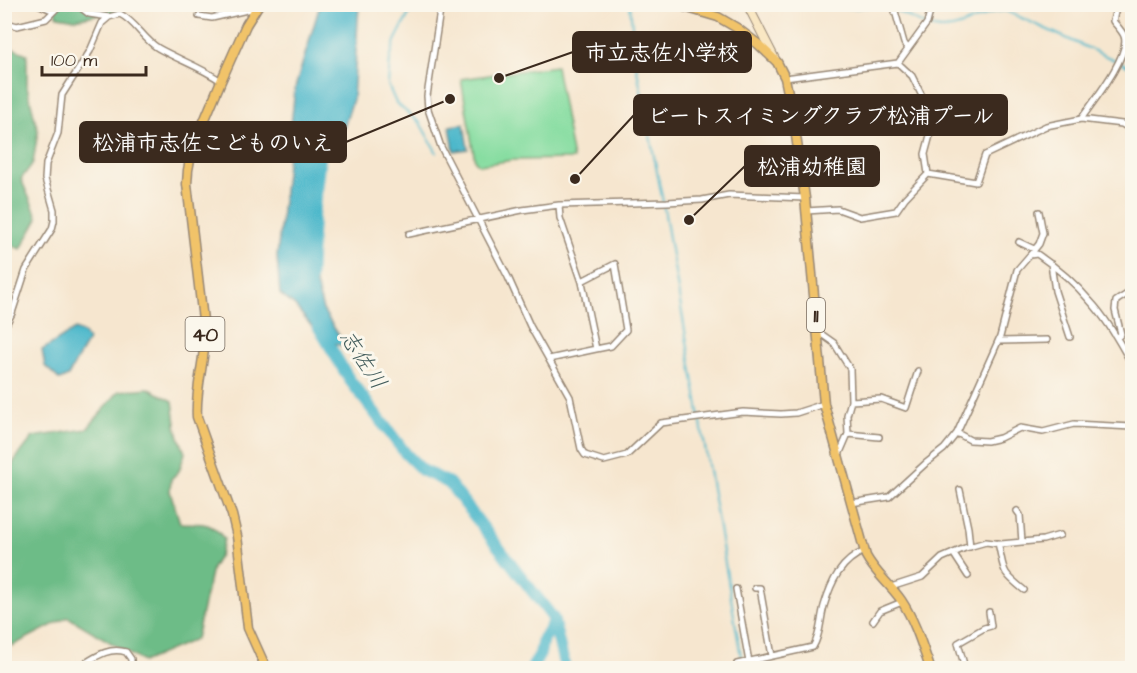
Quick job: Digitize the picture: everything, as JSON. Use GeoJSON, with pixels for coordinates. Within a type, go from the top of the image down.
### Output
{"type":"FeatureCollection","features":[{"type":"Feature","properties":{"kind":"main road","name":"11"},"geometry":{"type":"LineString","coordinates":[[674,4],[718,17],[737,27],[777,62],[785,78],[805,198],[824,404],[865,551],[873,568],[891,587],[914,622],[930,669]]}},
{"type":"Feature","properties":{"kind":"main road","name":"40"},"geometry":{"type":"LineString","coordinates":[[259,6],[246,25],[192,150],[186,184],[205,337],[196,407],[197,417],[232,515],[239,547],[248,628],[266,669]]}},
{"type":"Feature","properties":{"kind":"street"},"geometry":{"type":"LineString","coordinates":[[38,4],[54,11]]}},
{"type":"Feature","properties":{"kind":"street"},"geometry":{"type":"LineString","coordinates":[[4,22],[17,26],[46,19],[61,4]]}},
{"type":"Feature","properties":{"kind":"street"},"geometry":{"type":"LineString","coordinates":[[76,4],[89,14],[109,17],[120,14],[129,18],[144,37],[158,48],[195,65],[221,81]]}},
{"type":"Feature","properties":{"kind":"street"},"geometry":{"type":"LineString","coordinates":[[441,4],[427,96],[428,109],[441,147],[508,277],[530,326],[570,397],[581,449],[585,455],[604,460],[627,455],[661,423],[743,412],[796,413],[824,404]]}},
{"type":"Feature","properties":{"kind":"street"},"geometry":{"type":"LineString","coordinates":[[747,4],[777,62]]}},
{"type":"Feature","properties":{"kind":"street"},"geometry":{"type":"LineString","coordinates":[[785,78],[898,63],[925,26],[932,4]]}},
{"type":"Feature","properties":{"kind":"street"},"geometry":{"type":"LineString","coordinates":[[1081,119],[1116,67],[1125,49],[1125,36],[1113,21],[1117,4]]}},
{"type":"Feature","properties":{"kind":"street"},"geometry":{"type":"LineString","coordinates":[[199,16],[212,18],[259,6]]}},
{"type":"Feature","properties":{"kind":"street"},"geometry":{"type":"LineString","coordinates":[[893,8],[908,49]]}},
{"type":"Feature","properties":{"kind":"street"},"geometry":{"type":"LineString","coordinates":[[4,328],[12,313],[26,270],[52,229],[54,221],[54,210],[45,179],[46,164],[58,132],[62,95],[90,51],[102,23],[109,17]]}},
{"type":"Feature","properties":{"kind":"street"},"geometry":{"type":"LineString","coordinates":[[898,63],[912,76],[922,96],[937,109],[925,154],[928,174]]}},
{"type":"Feature","properties":{"kind":"street"},"geometry":{"type":"LineString","coordinates":[[928,174],[976,182],[985,155],[1046,126],[1081,119],[1122,124],[1129,131]]}},
{"type":"Feature","properties":{"kind":"street"},"geometry":{"type":"LineString","coordinates":[[806,211],[838,209],[860,217],[896,211],[928,174]]}},
{"type":"Feature","properties":{"kind":"street"},"geometry":{"type":"LineString","coordinates":[[409,234],[522,210],[559,205],[702,200],[729,195],[805,198]]}},
{"type":"Feature","properties":{"kind":"street"},"geometry":{"type":"LineString","coordinates":[[559,205],[560,218],[582,280],[596,349]]}},
{"type":"Feature","properties":{"kind":"street"},"geometry":{"type":"LineString","coordinates":[[851,503],[889,497],[924,464],[944,449],[957,433],[999,341],[1007,317],[1017,270],[1030,255],[1043,233],[1039,212]]}},
{"type":"Feature","properties":{"kind":"street"},"geometry":{"type":"LineString","coordinates":[[1019,242],[1034,249]]}},
{"type":"Feature","properties":{"kind":"street"},"geometry":{"type":"LineString","coordinates":[[1030,255],[1037,254],[1051,264],[1090,300],[1132,364]]}},
{"type":"Feature","properties":{"kind":"street"},"geometry":{"type":"LineString","coordinates":[[549,359],[610,346],[626,330],[615,264],[582,280]]}},
{"type":"Feature","properties":{"kind":"street"},"geometry":{"type":"LineString","coordinates":[[1051,264],[1055,291],[1070,337]]}},
{"type":"Feature","properties":{"kind":"street"},"geometry":{"type":"LineString","coordinates":[[1117,338],[1121,334],[1114,310],[1116,302],[1127,294],[1132,295]]}},
{"type":"Feature","properties":{"kind":"street"},"geometry":{"type":"LineString","coordinates":[[817,331],[834,343],[850,369],[851,401],[847,415],[848,434],[838,456]]}},
{"type":"Feature","properties":{"kind":"street"},"geometry":{"type":"LineString","coordinates":[[999,341],[1047,340]]}},
{"type":"Feature","properties":{"kind":"street"},"geometry":{"type":"LineString","coordinates":[[851,401],[881,399],[906,408],[918,371]]}},
{"type":"Feature","properties":{"kind":"street"},"geometry":{"type":"LineString","coordinates":[[957,433],[970,440],[987,441],[1000,438],[1020,428],[1042,432],[1074,424],[1132,427]]}},
{"type":"Feature","properties":{"kind":"street"},"geometry":{"type":"LineString","coordinates":[[848,434],[879,437]]}},
{"type":"Feature","properties":{"kind":"street"},"geometry":{"type":"LineString","coordinates":[[960,490],[970,547]]}},
{"type":"Feature","properties":{"kind":"street"},"geometry":{"type":"LineString","coordinates":[[1017,512],[1020,515],[1023,542]]}},
{"type":"Feature","properties":{"kind":"street"},"geometry":{"type":"LineString","coordinates":[[891,587],[922,577],[942,558],[986,542],[1023,542],[1060,535]]}},
{"type":"Feature","properties":{"kind":"street"},"geometry":{"type":"LineString","coordinates":[[998,543],[1006,576],[1024,590]]}},
{"type":"Feature","properties":{"kind":"street"},"geometry":{"type":"LineString","coordinates":[[737,664],[813,646],[819,638],[824,605],[839,570],[852,556],[865,551]]}},
{"type":"Feature","properties":{"kind":"street"},"geometry":{"type":"LineString","coordinates":[[953,553],[968,576]]}},
{"type":"Feature","properties":{"kind":"street"},"geometry":{"type":"LineString","coordinates":[[755,588],[760,588],[772,656]]}},
{"type":"Feature","properties":{"kind":"street"},"geometry":{"type":"LineString","coordinates":[[736,589],[748,662]]}},
{"type":"Feature","properties":{"kind":"street"},"geometry":{"type":"LineString","coordinates":[[873,621],[880,611],[902,602]]}},
{"type":"Feature","properties":{"kind":"street"},"geometry":{"type":"LineString","coordinates":[[965,669],[958,644],[991,626],[988,612]]}},
{"type":"Feature","properties":{"kind":"street"},"geometry":{"type":"LineString","coordinates":[[77,669],[101,654],[116,649],[126,652],[131,659],[131,669]]}},
{"type":"Feature","properties":{"kind":"street"},"geometry":{"type":"LineString","coordinates":[[1024,669],[1032,664]]}},
{"type":"Feature","properties":{"kind":"green space"},"geometry":{"type":"Polygon","coordinates":[[[52,5],[137,5],[137,7],[75,19],[58,16],[52,5]]]}},
{"type":"Feature","properties":{"kind":"green space"},"geometry":{"type":"Polygon","coordinates":[[[4,45],[27,54],[27,87],[38,131],[33,163],[21,179],[38,218],[21,249],[5,243],[4,45]]]}},
{"type":"Feature","properties":{"kind":"green space"},"geometry":{"type":"Polygon","coordinates":[[[556,66],[573,159],[513,160],[480,165],[475,161],[461,79],[556,66]]]}},
{"type":"Feature","properties":{"kind":"green space"},"geometry":{"type":"Polygon","coordinates":[[[148,388],[173,401],[177,431],[185,453],[179,471],[171,479],[170,491],[180,523],[205,524],[224,539],[220,555],[212,568],[196,639],[143,662],[68,617],[12,646],[5,629],[5,489],[14,461],[33,437],[87,429],[119,391],[148,388]]]}},
{"type":"Feature","properties":{"kind":"water"},"geometry":{"type":"Polygon","coordinates":[[[320,5],[359,5],[353,99],[344,127],[332,137],[314,164],[310,199],[308,256],[323,310],[346,347],[323,340],[295,306],[280,294],[277,257],[295,88],[320,5]]]}},
{"type":"Feature","properties":{"kind":"water"},"geometry":{"type":"Polygon","coordinates":[[[464,124],[468,149],[454,151],[450,126],[464,124]]]}},
{"type":"Feature","properties":{"kind":"water"},"geometry":{"type":"Polygon","coordinates":[[[75,329],[84,333],[88,340],[68,376],[60,380],[45,366],[42,350],[75,329]]]}},
{"type":"Feature","properties":{"kind":"waterway"},"geometry":{"type":"LineString","coordinates":[[414,4],[395,41],[390,59],[388,85],[396,103],[420,123],[437,153]]}},
{"type":"Feature","properties":{"kind":"waterway"},"geometry":{"type":"LineString","coordinates":[[630,4],[635,60],[662,197],[743,668]]}},
{"type":"Feature","properties":{"kind":"waterway"},"geometry":{"type":"LineString","coordinates":[[827,4],[841,8],[887,7],[928,26],[943,29],[959,26],[990,13],[1006,11],[1130,67],[1132,73]]}},
{"type":"Feature","properties":{"kind":"waterway","name":"志佐川"},"geometry":{"type":"LineString","coordinates":[[310,280],[313,216],[322,139]]}},
{"type":"Feature","properties":{"kind":"waterway","name":"志佐川"},"geometry":{"type":"LineString","coordinates":[[318,326],[349,379],[406,454],[422,470],[449,483],[553,618],[565,668]]}},
{"type":"Feature","properties":{"kind":"waterway"},"geometry":{"type":"LineString","coordinates":[[532,668],[540,654],[543,638],[549,632],[553,619]]}},
{"type":"Feature","properties":{"kind":"place","name":"市立志佐小学校"},"geometry":{"type":"Point","coordinates":[499,78]}},
{"type":"Feature","properties":{"kind":"place","name":"松浦市志佐こどものいえ"},"geometry":{"type":"Point","coordinates":[450,99]}},
{"type":"Feature","properties":{"kind":"place","name":"ビートスイミングクラブ松浦プール"},"geometry":{"type":"Point","coordinates":[575,179]}},
{"type":"Feature","properties":{"kind":"place","name":"松浦幼稚園"},"geometry":{"type":"Point","coordinates":[689,220]}}]}
